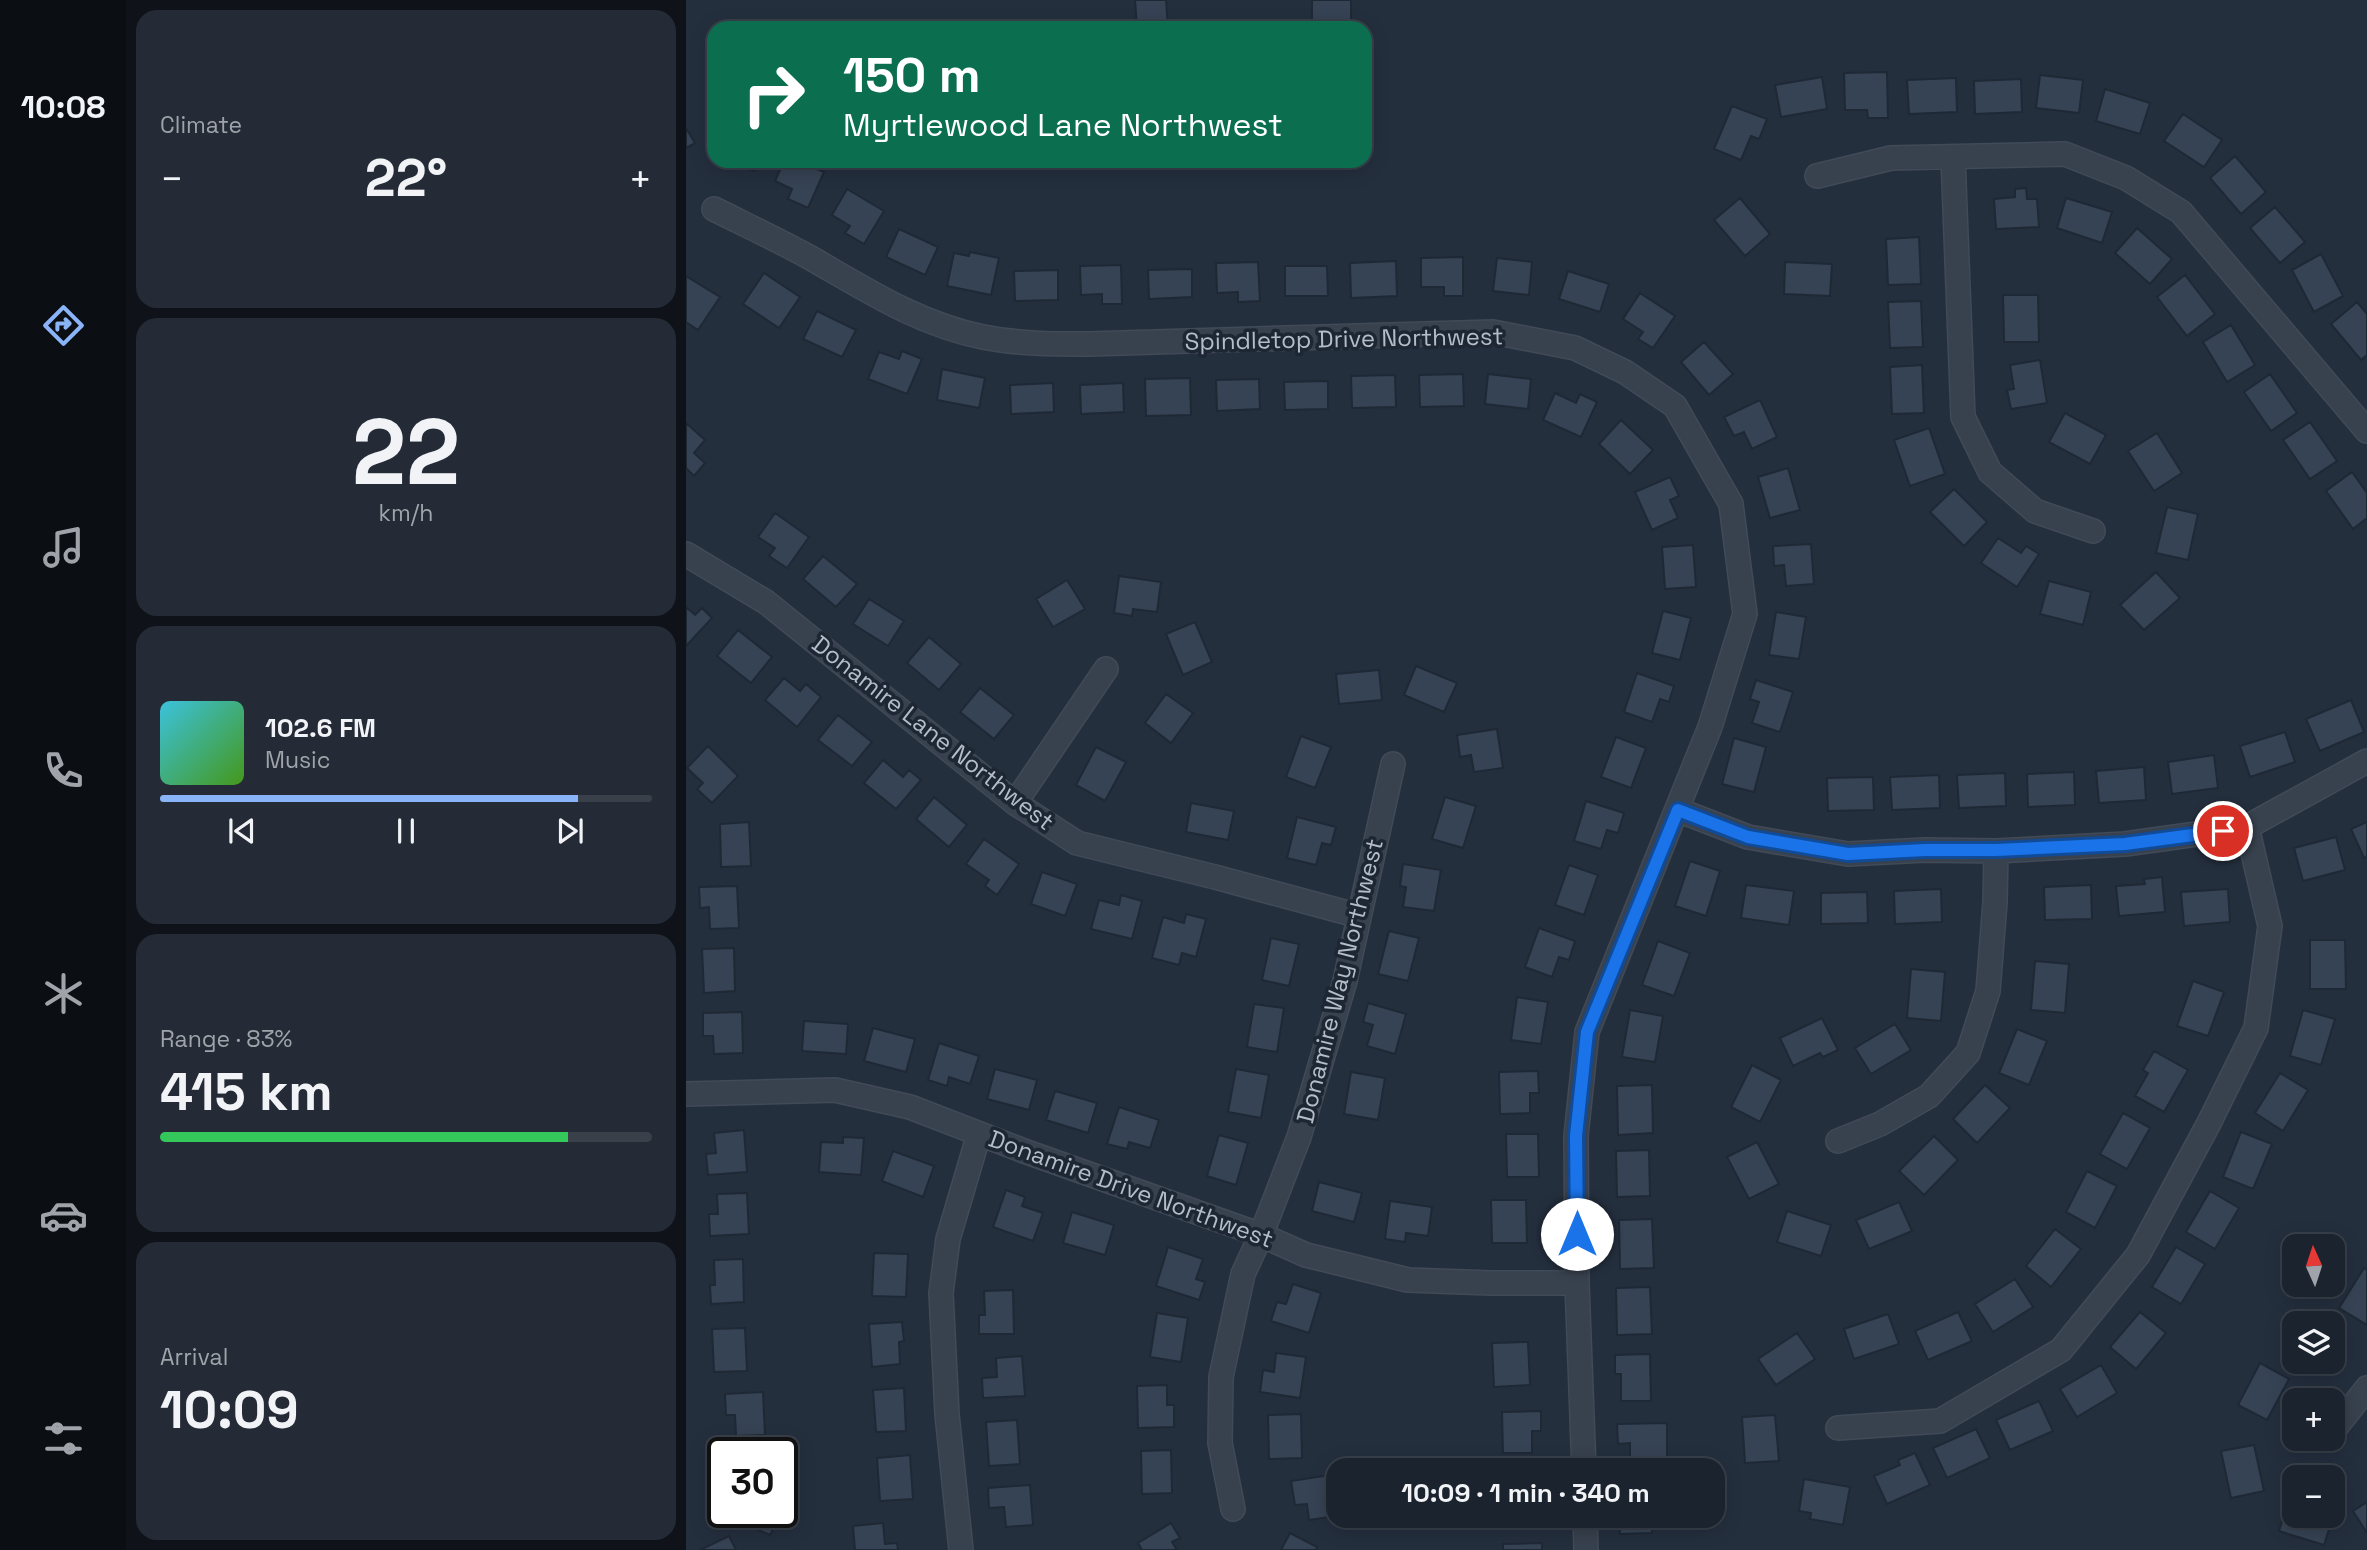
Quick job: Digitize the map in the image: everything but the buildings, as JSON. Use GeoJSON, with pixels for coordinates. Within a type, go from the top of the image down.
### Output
{"type":"FeatureCollection","features":[{"type":"Feature","properties":{"kind":"street"},"geometry":{"type":"LineString","coordinates":[[1817,176],[1891,158],[2066,154],[2126,178],[2181,212],[2367,431]]}},
{"type":"Feature","properties":{"kind":"street"},"geometry":{"type":"LineString","coordinates":[[1953,157],[1962,417],[1990,471],[1999,479],[2035,510],[2093,531]]}},
{"type":"Feature","properties":{"kind":"street","name":"Spindletop Drive Northwest"},"geometry":{"type":"LineString","coordinates":[[714,209],[807,256],[899,309],[941,326],[982,337],[1036,344],[1089,344],[1493,332],[1575,348],[1625,372],[1675,406],[1731,504],[1745,614],[1710,727],[1587,1032],[1576,1136],[1577,1283],[1584,1458]]}},
{"type":"Feature","properties":{"kind":"street","name":"Donamire Lane Northwest"},"geometry":{"type":"LineString","coordinates":[[686,554],[765,602],[1015,803],[1077,843],[1359,916]]}},
{"type":"Feature","properties":{"kind":"street"},"geometry":{"type":"LineString","coordinates":[[1015,803],[1106,669]]}},
{"type":"Feature","properties":{"kind":"street"},"geometry":{"type":"LineString","coordinates":[[1678,810],[1748,837],[1848,854],[2125,844],[2247,827],[2367,761]]}},
{"type":"Feature","properties":{"kind":"street","name":"Donamire Way Northwest"},"geometry":{"type":"LineString","coordinates":[[1233,1509],[1220,1443],[1221,1377],[1243,1274],[1299,1137],[1345,981],[1393,764]]}},
{"type":"Feature","properties":{"kind":"street"},"geometry":{"type":"LineString","coordinates":[[1838,1428],[1940,1421],[2062,1350],[2138,1255],[2209,1123],[2256,1028],[2270,926],[2247,827]]}},
{"type":"Feature","properties":{"kind":"street"},"geometry":{"type":"LineString","coordinates":[[1838,1141],[1880,1124],[1929,1097],[1968,1054],[1988,990],[1996,850]]}},
{"type":"Feature","properties":{"kind":"street","name":"Donamire Drive Northwest"},"geometry":{"type":"LineString","coordinates":[[686,1094],[835,1090],[909,1107],[1261,1235],[1306,1255],[1408,1280],[1577,1283]]}},
{"type":"Feature","properties":{"kind":"street"},"geometry":{"type":"LineString","coordinates":[[961,1550],[947,1414],[940,1293],[948,1239],[979,1134]]}},
{"type":"Feature","properties":{"kind":"street"},"geometry":{"type":"LineString","coordinates":[[2345,1416],[2367,1388]]}},
{"type":"Feature","properties":{"kind":"street"},"geometry":{"type":"LineString","coordinates":[[1585,1528],[1586,1550]]}},
{"type":"Feature","properties":{"kind":"route"},"geometry":{"type":"LineString","coordinates":[[1577,1234],[1576,1136],[1587,1032],[1678,810],[1748,837],[1848,854],[2125,844],[2223,831]]}}]}
